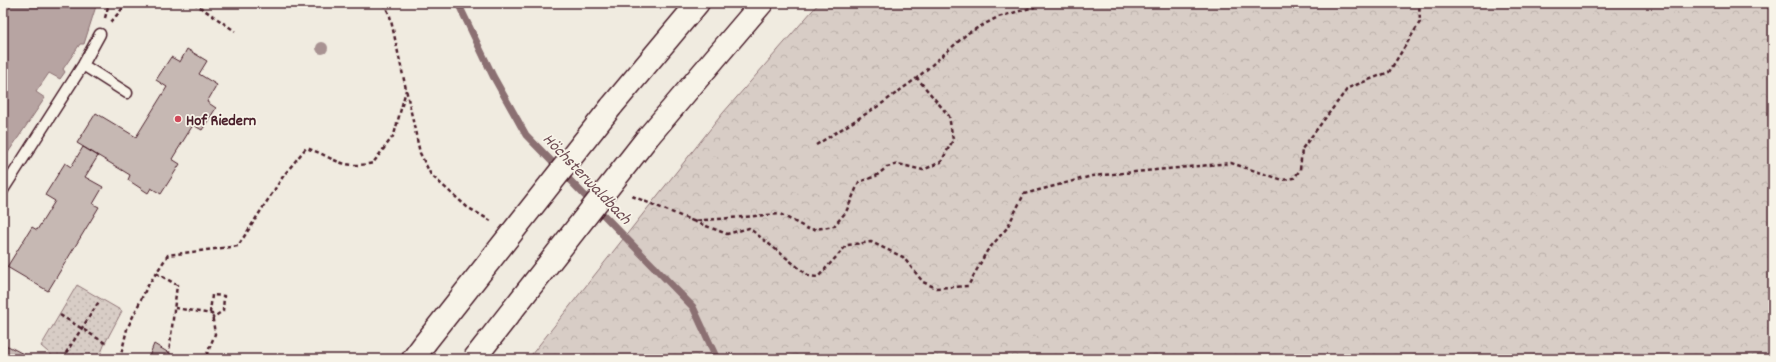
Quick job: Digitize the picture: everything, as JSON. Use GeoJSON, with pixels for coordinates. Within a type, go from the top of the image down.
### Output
{"type":"FeatureCollection","features":[{"type":"Feature","properties":{"kind":"highway"},"geometry":{"type":"LineString","coordinates":[[413,359],[611,107],[698,3]]}},
{"type":"Feature","properties":{"kind":"highway"},"geometry":{"type":"LineString","coordinates":[[474,359],[648,137],[762,3]]}},
{"type":"Feature","properties":{"kind":"lane"},"geometry":{"type":"LineString","coordinates":[[3,190],[83,66],[100,34]]}},
{"type":"Feature","properties":{"kind":"lane"},"geometry":{"type":"LineString","coordinates":[[83,66],[127,93]]}},
{"type":"Feature","properties":{"kind":"path"},"geometry":{"type":"LineString","coordinates":[[100,34],[127,3]]}},
{"type":"Feature","properties":{"kind":"path"},"geometry":{"type":"LineString","coordinates":[[194,3],[234,31]]}},
{"type":"Feature","properties":{"kind":"path"},"geometry":{"type":"LineString","coordinates":[[384,3],[390,16],[420,154],[431,175],[468,207],[496,224]]}},
{"type":"Feature","properties":{"kind":"path"},"geometry":{"type":"LineString","coordinates":[[816,145],[880,105],[917,78],[968,33],[998,17],[1049,3]]}},
{"type":"Feature","properties":{"kind":"path"},"geometry":{"type":"LineString","coordinates":[[628,194],[727,234],[749,228],[809,276],[818,277],[847,245],[871,242],[903,257],[923,282],[936,288],[968,286],[987,251],[1007,228],[1024,194],[1092,176],[1231,162],[1283,180],[1294,178],[1300,170],[1302,149],[1348,88],[1389,72],[1420,22],[1419,3]]}},
{"type":"Feature","properties":{"kind":"path"},"geometry":{"type":"LineString","coordinates":[[693,221],[780,214],[810,230],[834,226],[846,212],[859,182],[876,176],[887,167],[898,164],[923,170],[941,162],[953,140],[950,116],[917,78]]}},
{"type":"Feature","properties":{"kind":"path"},"geometry":{"type":"LineString","coordinates":[[120,359],[127,330],[147,287],[168,255],[238,246],[284,175],[306,148],[318,152],[338,163],[356,166],[373,163],[394,135],[406,90]]}},
{"type":"Feature","properties":{"kind":"path"},"geometry":{"type":"LineString","coordinates":[[156,273],[177,285],[169,353]]}},
{"type":"Feature","properties":{"kind":"path"},"geometry":{"type":"LineString","coordinates":[[205,359],[215,334],[210,313],[212,294],[224,296],[222,311],[212,318]]}},
{"type":"Feature","properties":{"kind":"path"},"geometry":{"type":"LineString","coordinates":[[62,359],[100,300]]}},
{"type":"Feature","properties":{"kind":"path"},"geometry":{"type":"LineString","coordinates":[[175,308],[210,313]]}},
{"type":"Feature","properties":{"kind":"path"},"geometry":{"type":"LineString","coordinates":[[60,315],[104,343]]}},
{"type":"Feature","properties":{"kind":"green space"},"geometry":{"type":"Polygon","coordinates":[[[819,3],[1773,3],[1773,359],[528,359],[723,113],[819,3]]]}},
{"type":"Feature","properties":{"kind":"green space"},"geometry":{"type":"Polygon","coordinates":[[[77,285],[122,311],[105,343],[99,358],[56,359],[41,346],[77,285]]]}},
{"type":"Feature","properties":{"kind":"shaded area"},"geometry":{"type":"Polygon","coordinates":[[[5,3],[97,3],[84,44],[80,44],[63,69],[65,72],[60,79],[49,73],[36,92],[45,98],[3,160],[3,7],[5,3]]]}},
{"type":"Feature","properties":{"kind":"building","name":"Hof Riedern"},"geometry":{"type":"Polygon","coordinates":[[[187,49],[207,61],[199,74],[217,85],[207,102],[216,108],[202,130],[193,125],[172,159],[180,164],[161,194],[151,188],[148,193],[128,180],[130,175],[77,143],[96,113],[136,137],[167,87],[156,80],[171,57],[180,62],[187,49]]]}},
{"type":"Feature","properties":{"kind":"building"},"geometry":{"type":"Polygon","coordinates":[[[83,147],[98,156],[85,177],[103,187],[93,204],[99,207],[48,291],[7,267],[32,227],[37,230],[55,201],[45,195],[65,163],[71,167],[83,147]]]}},
{"type":"Feature","properties":{"kind":"building"},"geometry":{"type":"Polygon","coordinates":[[[154,344],[179,359],[148,359],[154,344]]]}},
{"type":"Feature","properties":{"kind":"building"},"geometry":{"type":"Polygon","coordinates":[[[3,346],[8,346],[33,359],[3,359],[3,346]]]}},
{"type":"Feature","properties":{"kind":"waterway","name":"Höchsterwaldbach"},"geometry":{"type":"LineString","coordinates":[[458,3],[493,76],[526,135],[693,307],[717,359]]}},
{"type":"Feature","properties":{"kind":"place","name":"Hof Riedern"},"geometry":{"type":"Point","coordinates":[178,119]}}]}
